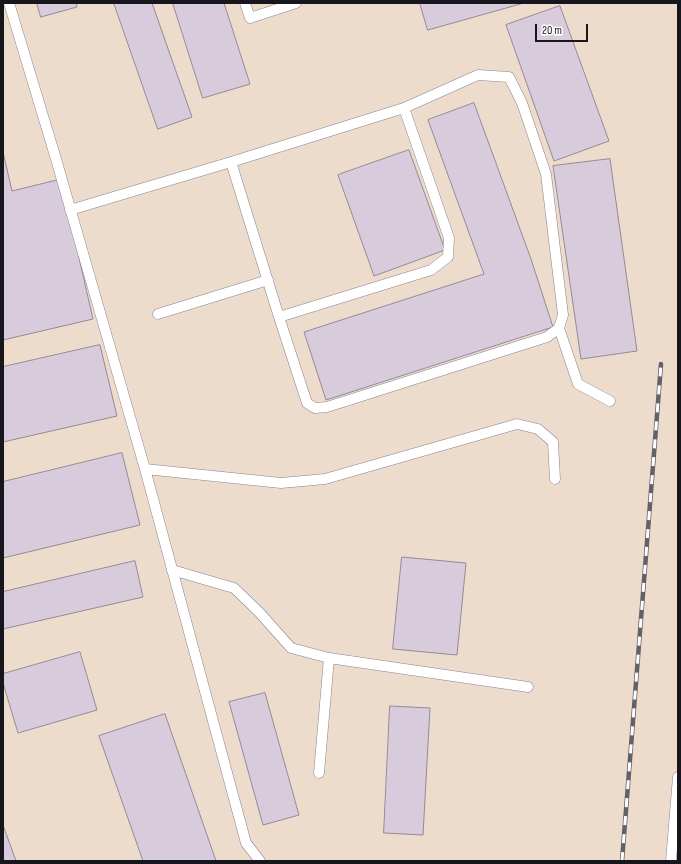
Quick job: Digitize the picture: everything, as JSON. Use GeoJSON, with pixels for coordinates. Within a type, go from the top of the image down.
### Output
{"type":"FeatureCollection","features":[{"type":"Feature","properties":{"kind":"lane"},"geometry":{"type":"LineString","coordinates":[[9,3],[145,469],[246,843],[260,861]]}},
{"type":"Feature","properties":{"kind":"lane"},"geometry":{"type":"LineString","coordinates":[[245,3],[250,18],[296,3]]}},
{"type":"Feature","properties":{"kind":"lane"},"geometry":{"type":"LineString","coordinates":[[70,210],[404,108],[478,75],[509,78],[522,103],[546,174],[563,315],[559,328],[578,384],[610,401]]}},
{"type":"Feature","properties":{"kind":"lane"},"geometry":{"type":"LineString","coordinates":[[279,317],[430,270],[448,256],[449,238],[404,108]]}},
{"type":"Feature","properties":{"kind":"lane"},"geometry":{"type":"LineString","coordinates":[[231,162],[307,403],[315,408],[327,407],[547,337],[559,328]]}},
{"type":"Feature","properties":{"kind":"lane"},"geometry":{"type":"LineString","coordinates":[[158,314],[268,280]]}},
{"type":"Feature","properties":{"kind":"lane"},"geometry":{"type":"LineString","coordinates":[[145,469],[281,483],[325,479],[517,424],[538,429],[553,442],[555,479]]}},
{"type":"Feature","properties":{"kind":"lane"},"geometry":{"type":"LineString","coordinates":[[172,570],[234,588],[259,612],[291,648],[329,658],[528,687]]}},
{"type":"Feature","properties":{"kind":"lane"},"geometry":{"type":"LineString","coordinates":[[319,773],[329,658]]}},
{"type":"Feature","properties":{"kind":"lane"},"geometry":{"type":"LineString","coordinates":[[671,861],[678,777]]}},
{"type":"Feature","properties":{"kind":"shaded area"},"geometry":{"type":"Polygon","coordinates":[[[3,3],[678,3],[678,861],[3,861],[3,3]]]}},
{"type":"Feature","properties":{"kind":"building"},"geometry":{"type":"Polygon","coordinates":[[[37,3],[76,3],[77,7],[41,17],[37,3]]]}},
{"type":"Feature","properties":{"kind":"building"},"geometry":{"type":"Polygon","coordinates":[[[114,3],[152,3],[192,117],[158,129],[114,3]]]}},
{"type":"Feature","properties":{"kind":"building"},"geometry":{"type":"Polygon","coordinates":[[[173,3],[224,3],[250,84],[203,98],[173,3]]]}},
{"type":"Feature","properties":{"kind":"building"},"geometry":{"type":"Polygon","coordinates":[[[420,3],[524,3],[428,30],[420,3]]]}},
{"type":"Feature","properties":{"kind":"building"},"geometry":{"type":"Polygon","coordinates":[[[560,6],[609,141],[554,161],[506,25],[560,6]]]}},
{"type":"Feature","properties":{"kind":"building"},"geometry":{"type":"Polygon","coordinates":[[[474,103],[531,259],[553,327],[326,400],[304,332],[484,274],[428,120],[474,103]]]}},
{"type":"Feature","properties":{"kind":"building"},"geometry":{"type":"Polygon","coordinates":[[[409,150],[445,250],[374,276],[338,175],[409,150]]]}},
{"type":"Feature","properties":{"kind":"building"},"geometry":{"type":"Polygon","coordinates":[[[3,152],[12,191],[61,179],[93,319],[3,340],[3,152]]]}},
{"type":"Feature","properties":{"kind":"building"},"geometry":{"type":"Polygon","coordinates":[[[610,159],[637,351],[581,359],[553,166],[610,159]]]}},
{"type":"Feature","properties":{"kind":"building"},"geometry":{"type":"Polygon","coordinates":[[[100,345],[117,416],[3,442],[3,367],[100,345]]]}},
{"type":"Feature","properties":{"kind":"building"},"geometry":{"type":"Polygon","coordinates":[[[122,453],[140,525],[3,558],[3,482],[122,453]]]}},
{"type":"Feature","properties":{"kind":"building"},"geometry":{"type":"Polygon","coordinates":[[[402,557],[466,563],[457,655],[393,649],[402,557]]]}},
{"type":"Feature","properties":{"kind":"building"},"geometry":{"type":"Polygon","coordinates":[[[135,561],[143,597],[3,629],[3,592],[135,561]]]}},
{"type":"Feature","properties":{"kind":"building"},"geometry":{"type":"Polygon","coordinates":[[[80,652],[97,710],[18,733],[3,683],[3,674],[80,652]]]}},
{"type":"Feature","properties":{"kind":"building"},"geometry":{"type":"Polygon","coordinates":[[[265,693],[299,815],[263,825],[229,702],[265,693]]]}},
{"type":"Feature","properties":{"kind":"building"},"geometry":{"type":"Polygon","coordinates":[[[390,706],[430,708],[423,835],[384,833],[390,706]]]}},
{"type":"Feature","properties":{"kind":"building"},"geometry":{"type":"Polygon","coordinates":[[[165,714],[216,861],[143,861],[99,736],[165,714]]]}},
{"type":"Feature","properties":{"kind":"building"},"geometry":{"type":"Polygon","coordinates":[[[3,825],[16,861],[3,861],[3,825]]]}},
{"type":"Feature","properties":{"kind":"railway"},"geometry":{"type":"LineString","coordinates":[[622,861],[661,364]]}}]}
